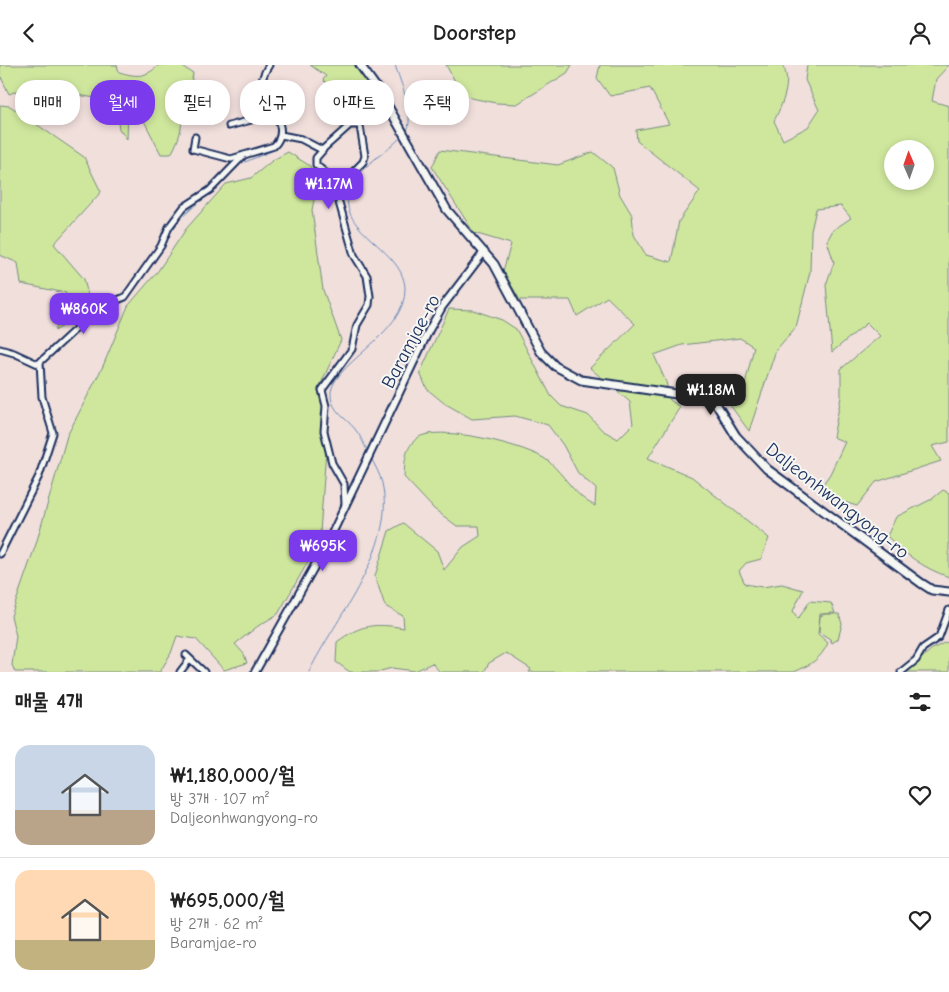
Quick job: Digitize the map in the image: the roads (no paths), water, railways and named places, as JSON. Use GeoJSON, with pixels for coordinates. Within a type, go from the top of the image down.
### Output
{"type":"FeatureCollection","features":[{"type":"Feature","properties":{"kind":"main road","name":"Daljeonhwangyong-ro"},"geometry":{"type":"LineString","coordinates":[[360,65],[371,80]]}},
{"type":"Feature","properties":{"kind":"main road","name":"Daljeonhwangyong-ro"},"geometry":{"type":"LineString","coordinates":[[394,118],[447,210],[494,264],[541,352],[555,366],[581,380],[704,398],[714,403],[736,436],[766,469],[921,583],[932,590],[949,592]]}},
{"type":"Feature","properties":{"kind":"street"},"geometry":{"type":"LineString","coordinates":[[263,80],[269,65]]}},
{"type":"Feature","properties":{"kind":"street"},"geometry":{"type":"LineString","coordinates":[[229,126],[240,123]]}},
{"type":"Feature","properties":{"kind":"street"},"geometry":{"type":"LineString","coordinates":[[279,125],[283,135]]}},
{"type":"Feature","properties":{"kind":"street"},"geometry":{"type":"LineString","coordinates":[[342,182],[327,174],[316,165],[316,158],[350,125]]}},
{"type":"Feature","properties":{"kind":"street"},"geometry":{"type":"LineString","coordinates":[[254,672],[328,541],[345,505],[344,484],[332,463],[324,431],[326,406],[322,390],[352,349],[357,325],[369,305],[370,296],[367,276],[354,255],[339,207],[338,194],[342,182],[362,162],[365,156],[359,125]]}},
{"type":"Feature","properties":{"kind":"street"},"geometry":{"type":"LineString","coordinates":[[283,135],[301,139],[323,150]]}},
{"type":"Feature","properties":{"kind":"street"},"geometry":{"type":"LineString","coordinates":[[195,137],[193,149],[231,159],[274,147],[283,135]]}},
{"type":"Feature","properties":{"kind":"street"},"geometry":{"type":"LineString","coordinates":[[0,554],[40,477],[52,433],[42,397],[40,362],[80,326],[96,303],[115,301],[125,297],[162,246],[169,227],[184,207],[210,190],[244,155]]}},
{"type":"Feature","properties":{"kind":"street","name":"Baramjae-ro"},"geometry":{"type":"LineString","coordinates":[[345,505],[442,307],[484,252]]}},
{"type":"Feature","properties":{"kind":"street"},"geometry":{"type":"LineString","coordinates":[[0,349],[40,365]]}},
{"type":"Feature","properties":{"kind":"street"},"geometry":{"type":"LineString","coordinates":[[901,672],[916,660],[923,647],[939,637],[949,610]]}},
{"type":"Feature","properties":{"kind":"street"},"geometry":{"type":"LineString","coordinates":[[180,672],[188,657],[204,672]]}},
{"type":"Feature","properties":{"kind":"waterway"},"geometry":{"type":"LineString","coordinates":[[270,69],[272,65]]}},
{"type":"Feature","properties":{"kind":"waterway"},"geometry":{"type":"LineString","coordinates":[[395,65],[408,109],[409,126],[406,133]]}},
{"type":"Feature","properties":{"kind":"waterway"},"geometry":{"type":"LineString","coordinates":[[266,74],[267,80]]}},
{"type":"Feature","properties":{"kind":"waterway"},"geometry":{"type":"LineString","coordinates":[[282,125],[284,134]]}},
{"type":"Feature","properties":{"kind":"waterway"},"geometry":{"type":"LineString","coordinates":[[368,452],[357,432],[334,407],[331,397],[333,385],[341,373],[394,320],[402,305],[405,288],[401,273],[392,260],[357,225],[349,212],[348,198],[354,181],[359,175],[370,163],[401,137]]}},
{"type":"Feature","properties":{"kind":"waterway"},"geometry":{"type":"LineString","coordinates":[[245,162],[274,150],[283,138]]}},
{"type":"Feature","properties":{"kind":"waterway"},"geometry":{"type":"LineString","coordinates":[[172,231],[181,218],[231,173]]}},
{"type":"Feature","properties":{"kind":"waterway"},"geometry":{"type":"LineString","coordinates":[[309,672],[361,582],[381,532],[384,508],[382,483],[371,458]]}}]}
